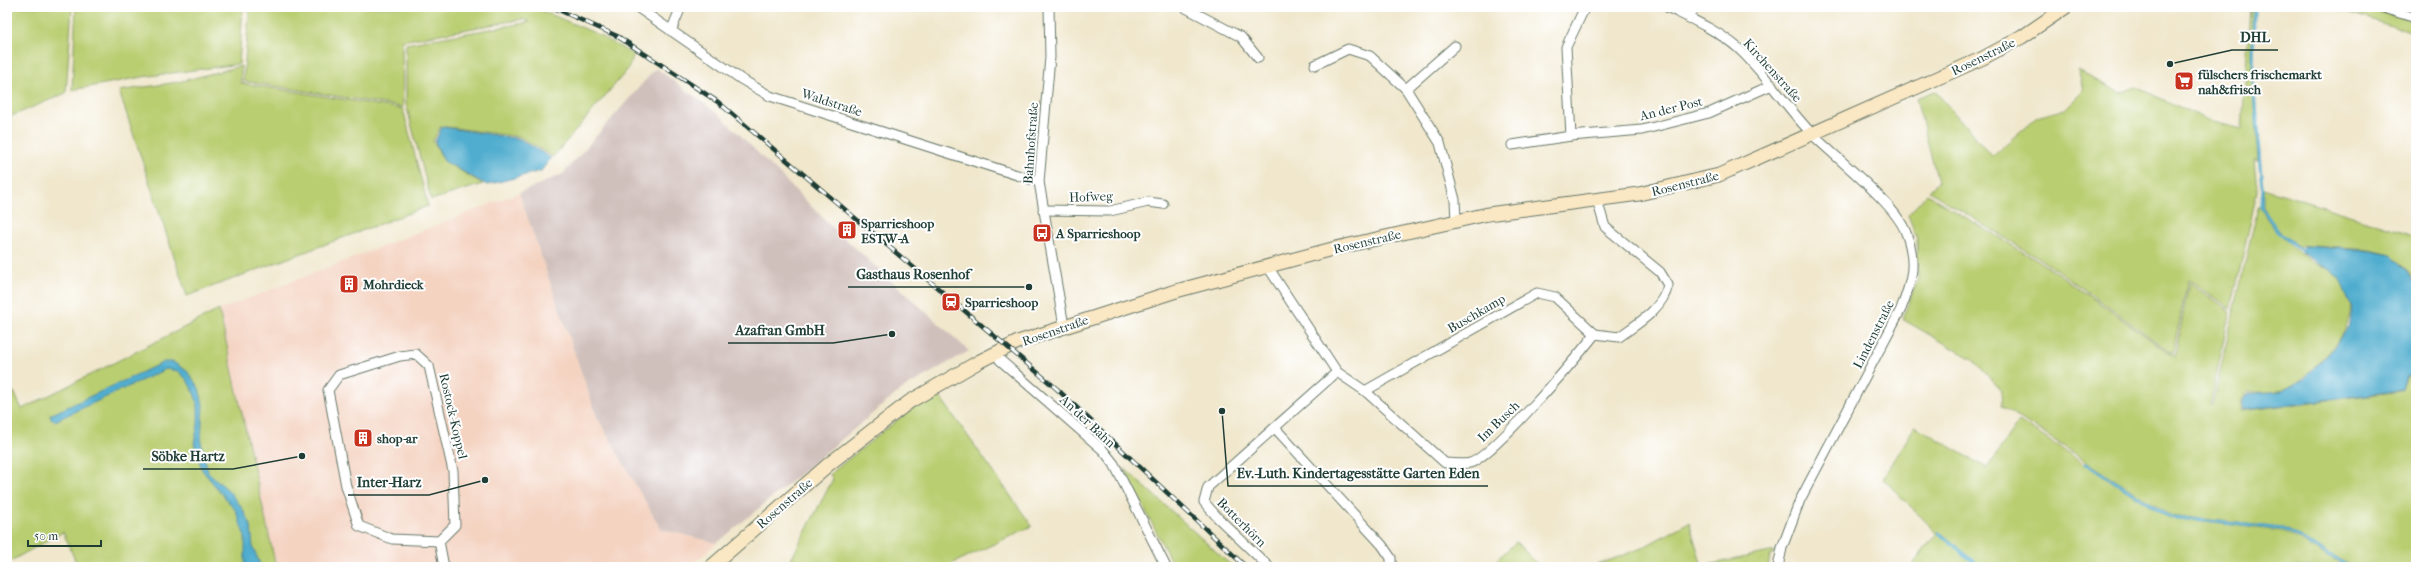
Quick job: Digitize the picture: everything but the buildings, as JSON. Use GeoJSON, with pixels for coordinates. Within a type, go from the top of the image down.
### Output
{"type":"FeatureCollection","features":[{"type":"Feature","properties":{"kind":"main road","name":"Rosenstraße"},"geometry":{"type":"LineString","coordinates":[[712,567],[829,464],[902,407],[995,353],[1064,326],[1176,291],[1456,220],[1488,214],[1639,194],[1719,175],[1983,58],[2022,37],[2066,7]]}},
{"type":"Feature","properties":{"kind":"street","name":"Waldstraße"},"geometry":{"type":"LineString","coordinates":[[637,7],[770,96],[1039,182]]}},
{"type":"Feature","properties":{"kind":"street"},"geometry":{"type":"LineString","coordinates":[[671,31],[681,7]]}},
{"type":"Feature","properties":{"kind":"street","name":"Bahnhofstraße"},"geometry":{"type":"LineString","coordinates":[[1049,7],[1050,57],[1039,182],[1064,326]]}},
{"type":"Feature","properties":{"kind":"street"},"geometry":{"type":"LineString","coordinates":[[1184,7],[1240,37],[1258,58]]}},
{"type":"Feature","properties":{"kind":"street"},"geometry":{"type":"LineString","coordinates":[[1571,136],[1566,47],[1585,7]]}},
{"type":"Feature","properties":{"kind":"street","name":"Kirchenstraße"},"geometry":{"type":"LineString","coordinates":[[1667,7],[1715,31],[1738,48],[1772,85],[1812,134]]}},
{"type":"Feature","properties":{"kind":"street"},"geometry":{"type":"LineString","coordinates":[[1689,18],[1695,7]]}},
{"type":"Feature","properties":{"kind":"street"},"geometry":{"type":"LineString","coordinates":[[2380,7],[2416,18]]}},
{"type":"Feature","properties":{"kind":"street"},"geometry":{"type":"LineString","coordinates":[[1406,88],[1455,46]]}},
{"type":"Feature","properties":{"kind":"street"},"geometry":{"type":"LineString","coordinates":[[1315,65],[1348,49],[1370,56],[1406,88],[1440,143],[1455,200],[1456,220]]}},
{"type":"Feature","properties":{"kind":"street","name":"An der Post"},"geometry":{"type":"LineString","coordinates":[[1512,145],[1571,136],[1642,130],[1709,113],[1772,85]]}},
{"type":"Feature","properties":{"kind":"street","name":"Lindenstraße"},"geometry":{"type":"LineString","coordinates":[[1778,567],[1782,548],[1800,500],[1901,309],[1912,282],[1913,256],[1906,231],[1891,209],[1812,134]]}},
{"type":"Feature","properties":{"kind":"street"},"geometry":{"type":"LineString","coordinates":[[1595,334],[1619,336],[1649,315],[1668,285],[1660,272],[1605,227],[1597,200]]}},
{"type":"Feature","properties":{"kind":"street","name":"Hofweg"},"geometry":{"type":"LineString","coordinates":[[1043,210],[1110,211],[1148,202],[1163,204]]}},
{"type":"Feature","properties":{"kind":"street","name":"Im Busch"},"geometry":{"type":"LineString","coordinates":[[1268,267],[1337,372],[1365,391],[1445,463],[1470,463],[1492,447],[1559,379],[1595,334]]}},
{"type":"Feature","properties":{"kind":"street","name":"Buschkamp"},"geometry":{"type":"LineString","coordinates":[[1365,391],[1537,293],[1555,297],[1595,334]]}},
{"type":"Feature","properties":{"kind":"street","name":"An der Bahn"},"geometry":{"type":"LineString","coordinates":[[995,353],[1000,360],[1103,450],[1114,464],[1166,567]]}},
{"type":"Feature","properties":{"kind":"street","name":"Rostock-Koppel"},"geometry":{"type":"LineString","coordinates":[[416,354],[429,366],[453,471],[455,525],[439,541],[392,539],[360,526],[346,486],[328,390],[339,375],[400,356],[416,354]]}},
{"type":"Feature","properties":{"kind":"street","name":"Botterhörn"},"geometry":{"type":"LineString","coordinates":[[1269,567],[1218,518],[1204,502],[1208,487],[1337,372]]}},
{"type":"Feature","properties":{"kind":"street"},"geometry":{"type":"LineString","coordinates":[[1275,428],[1382,545],[1391,558],[1391,567]]}},
{"type":"Feature","properties":{"kind":"street"},"geometry":{"type":"LineString","coordinates":[[439,541],[444,567]]}},
{"type":"Feature","properties":{"kind":"shaded area"},"geometry":{"type":"Polygon","coordinates":[[[656,68],[721,116],[831,226],[969,351],[902,389],[717,543],[661,529],[597,417],[519,193],[563,174],[656,68]]]}},
{"type":"Feature","properties":{"kind":"shaded area"},"geometry":{"type":"Polygon","coordinates":[[[519,193],[597,417],[661,529],[717,543],[689,567],[276,567],[219,310],[519,193]]]}},
{"type":"Feature","properties":{"kind":"green space"},"geometry":{"type":"Polygon","coordinates":[[[7,7],[72,7],[66,93],[7,118],[7,7]]]}},
{"type":"Feature","properties":{"kind":"green space"},"geometry":{"type":"Polygon","coordinates":[[[76,7],[243,7],[239,64],[142,77],[72,90],[76,7]]]}},
{"type":"Feature","properties":{"kind":"green space"},"geometry":{"type":"Polygon","coordinates":[[[250,7],[533,7],[595,33],[634,55],[628,69],[553,157],[520,137],[441,126],[433,141],[444,161],[483,184],[431,200],[406,104],[406,44],[530,22],[523,19],[402,41],[403,107],[243,81],[250,7]]]}},
{"type":"Feature","properties":{"kind":"green space"},"geometry":{"type":"Polygon","coordinates":[[[2250,7],[2252,7],[2252,79],[2258,160],[2254,160],[2257,192],[2231,309],[2188,279],[2173,354],[2057,270],[1929,191],[1938,182],[1916,98],[1935,91],[1992,156],[2037,117],[2065,109],[2084,90],[2078,71],[2121,93],[2135,87],[2213,122],[2242,129],[2250,7]]]}},
{"type":"Feature","properties":{"kind":"green space"},"geometry":{"type":"Polygon","coordinates":[[[2332,7],[2370,7],[2416,22],[2416,34],[2332,7]]]}},
{"type":"Feature","properties":{"kind":"green space"},"geometry":{"type":"Polygon","coordinates":[[[241,66],[241,83],[403,109],[428,206],[187,296],[119,91],[178,82],[241,66]]]}},
{"type":"Feature","properties":{"kind":"green space"},"geometry":{"type":"Polygon","coordinates":[[[2263,188],[2416,236],[2416,283],[2409,271],[2392,255],[2370,250],[2299,245],[2282,234],[2270,219],[2263,206],[2263,188]]]}},
{"type":"Feature","properties":{"kind":"green space"},"geometry":{"type":"Polygon","coordinates":[[[1927,194],[2056,272],[2175,357],[2189,282],[2230,311],[2210,405],[2212,406],[2258,207],[2260,207],[2269,222],[2287,242],[2311,261],[2331,271],[2338,277],[2345,287],[2349,297],[2350,316],[2342,335],[2307,374],[2295,384],[2282,390],[2270,392],[2248,392],[2242,399],[2241,411],[2403,391],[2408,376],[2416,375],[2416,567],[2355,567],[2283,528],[2170,515],[2001,406],[2002,391],[1972,359],[1902,319],[1918,279],[1917,238],[1908,215],[1927,194]]]}},
{"type":"Feature","properties":{"kind":"green space"},"geometry":{"type":"Polygon","coordinates":[[[219,310],[276,567],[78,567],[63,532],[7,563],[7,396],[14,392],[22,409],[219,310]]]}},
{"type":"Feature","properties":{"kind":"green space"},"geometry":{"type":"Polygon","coordinates":[[[938,394],[1032,526],[945,567],[787,567],[833,479],[830,474],[911,409],[938,394]]]}},
{"type":"Feature","properties":{"kind":"green space"},"geometry":{"type":"Polygon","coordinates":[[[2019,421],[2168,518],[2281,531],[2348,567],[1982,567],[1939,531],[1938,533],[1978,567],[1911,567],[1937,533],[1883,479],[1915,426],[1987,468],[2019,421]]]}},
{"type":"Feature","properties":{"kind":"green space"},"geometry":{"type":"Polygon","coordinates":[[[1124,468],[1233,567],[1174,567],[1124,468]]]}},
{"type":"Feature","properties":{"kind":"green space"},"geometry":{"type":"Polygon","coordinates":[[[1689,522],[1702,566],[1775,551],[1770,557],[1768,567],[1592,567],[1642,548],[1689,522]]]}},
{"type":"Feature","properties":{"kind":"green space"},"geometry":{"type":"Polygon","coordinates":[[[1516,542],[1540,567],[1489,567],[1516,542]]]}},
{"type":"Feature","properties":{"kind":"water"},"geometry":{"type":"Polygon","coordinates":[[[442,127],[520,139],[551,158],[541,171],[487,185],[444,161],[435,142],[442,127]]]}},
{"type":"Feature","properties":{"kind":"water"},"geometry":{"type":"Polygon","coordinates":[[[2304,246],[2370,251],[2392,255],[2408,271],[2416,285],[2416,374],[2407,376],[2403,390],[2243,410],[2243,400],[2248,394],[2282,391],[2304,379],[2334,347],[2350,324],[2352,308],[2339,277],[2301,252],[2304,246]]]}},
{"type":"Feature","properties":{"kind":"water"},"geometry":{"type":"Polygon","coordinates":[[[164,362],[173,362],[187,371],[199,388],[203,404],[201,442],[208,472],[229,491],[242,508],[251,525],[253,547],[261,567],[245,567],[245,537],[236,511],[202,470],[194,443],[198,424],[198,406],[194,393],[187,380],[178,371],[166,369],[55,421],[51,419],[50,415],[164,362]]]}},
{"type":"Feature","properties":{"kind":"waterway"},"geometry":{"type":"LineString","coordinates":[[2254,7],[2253,80],[2262,188],[2261,207],[2280,234],[2302,250]]}},
{"type":"Feature","properties":{"kind":"waterway"},"geometry":{"type":"LineString","coordinates":[[2086,463],[2169,517],[2282,529],[2352,567]]}},
{"type":"Feature","properties":{"kind":"waterway"},"geometry":{"type":"LineString","coordinates":[[1939,533],[1980,567]]}},
{"type":"Feature","properties":{"kind":"railway"},"geometry":{"type":"LineString","coordinates":[[552,7],[617,36],[718,102],[1057,389],[1246,567]]}},
{"type":"Feature","properties":{"kind":"place","name":"DHL"},"geometry":{"type":"Point","coordinates":[2170,64]}},
{"type":"Feature","properties":{"kind":"place","name":"fülschers frischemarkt nah&frisch"},"geometry":{"type":"Point","coordinates":[2184,81]}},
{"type":"Feature","properties":{"kind":"place","name":"Sparrieshoop ESTW-A"},"geometry":{"type":"Point","coordinates":[847,230]}},
{"type":"Feature","properties":{"kind":"place","name":"A Sparrieshoop"},"geometry":{"type":"Point","coordinates":[1042,233]}},
{"type":"Feature","properties":{"kind":"place","name":"Mohrdieck"},"geometry":{"type":"Point","coordinates":[349,284]}},
{"type":"Feature","properties":{"kind":"place","name":"Gasthaus Rosenhof"},"geometry":{"type":"Point","coordinates":[1029,287]}},
{"type":"Feature","properties":{"kind":"place","name":"Sparrieshoop"},"geometry":{"type":"Point","coordinates":[951,302]}},
{"type":"Feature","properties":{"kind":"place","name":"Azafran GmbH"},"geometry":{"type":"Point","coordinates":[892,334]}},
{"type":"Feature","properties":{"kind":"place","name":"Ev.-Luth. Kindertagesstätte Garten Eden"},"geometry":{"type":"Point","coordinates":[1222,411]}},
{"type":"Feature","properties":{"kind":"place","name":"shop-ar"},"geometry":{"type":"Point","coordinates":[363,438]}},
{"type":"Feature","properties":{"kind":"place","name":"Söbke Hartz"},"geometry":{"type":"Point","coordinates":[302,456]}},
{"type":"Feature","properties":{"kind":"place","name":"Inter-Harz"},"geometry":{"type":"Point","coordinates":[485,480]}}]}
